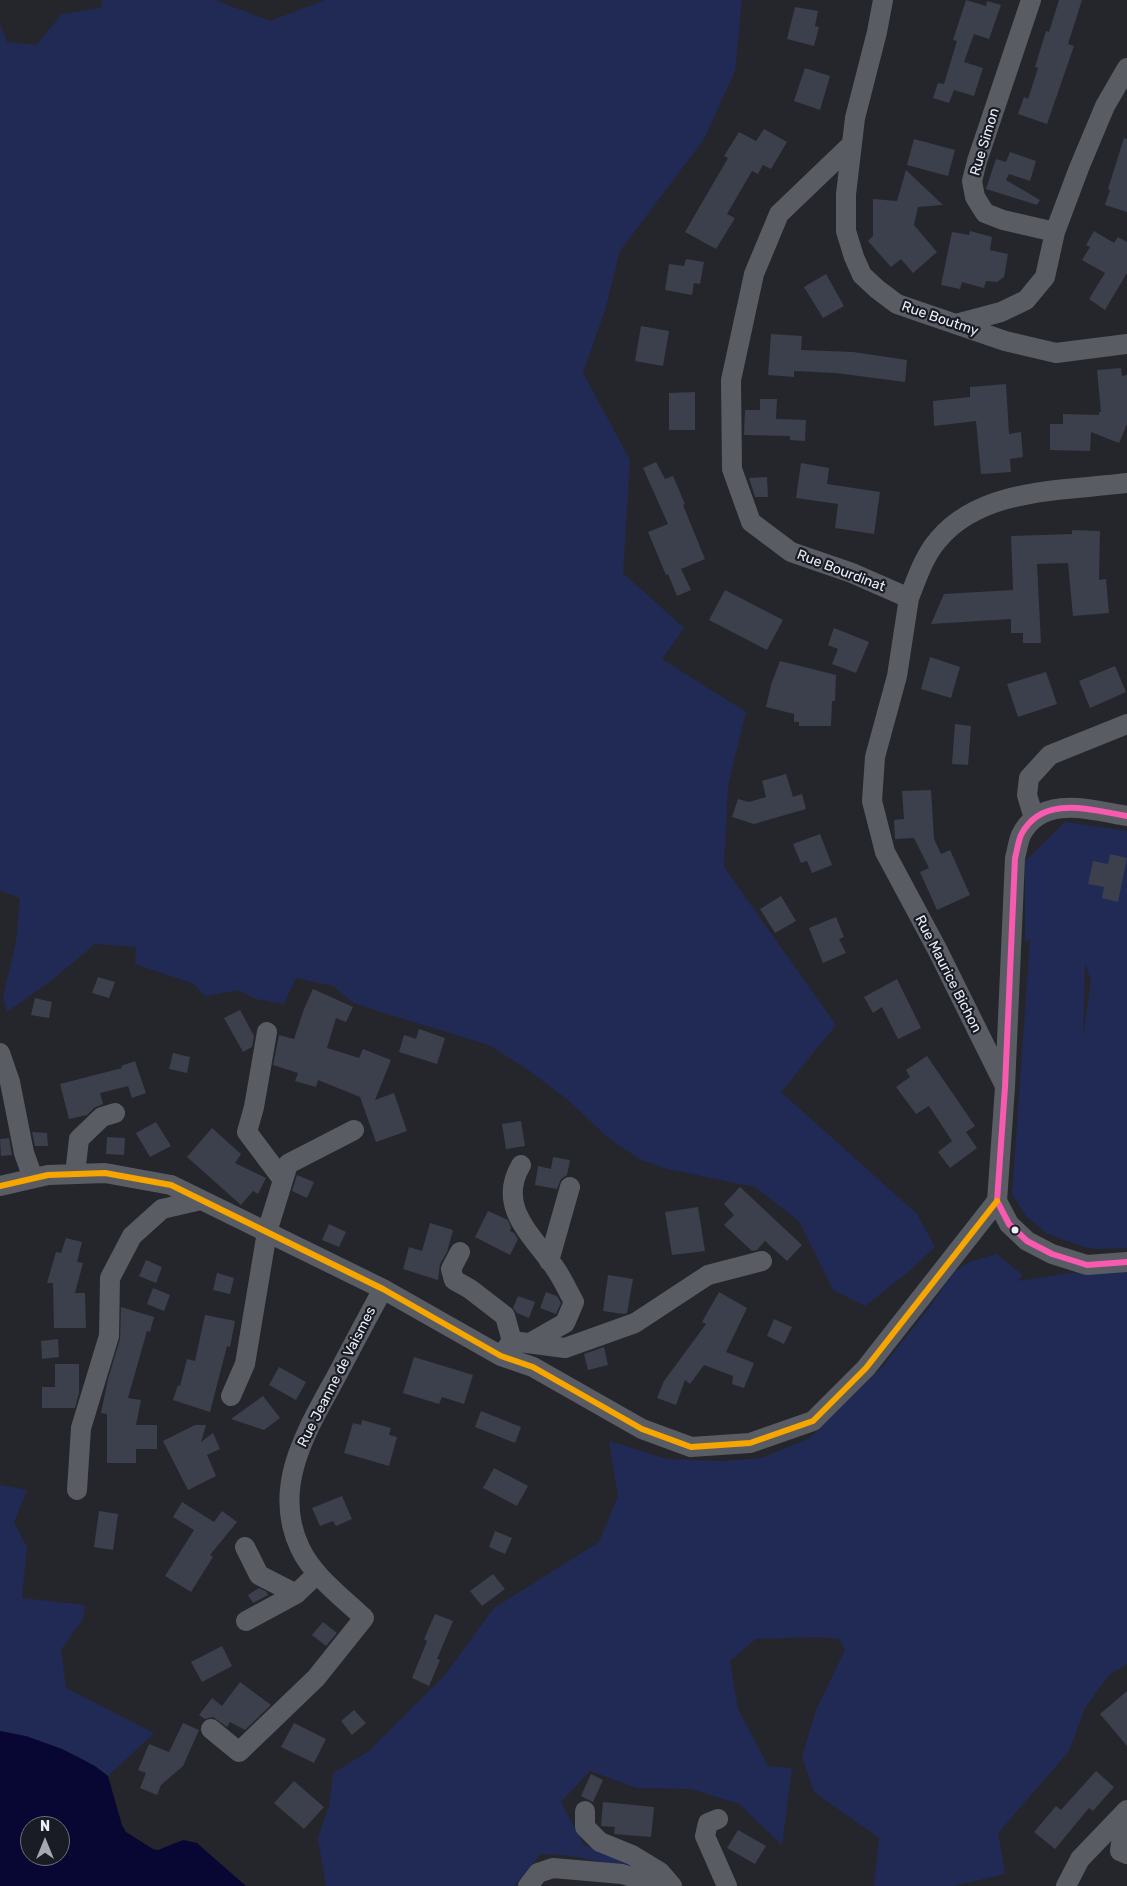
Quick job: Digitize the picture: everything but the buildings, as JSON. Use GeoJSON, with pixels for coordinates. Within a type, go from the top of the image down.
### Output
{"type":"FeatureCollection","features":[{"type":"Feature","properties":{"kind":"street","name":"Rue Boutmy"},"geometry":{"type":"LineString","coordinates":[[883,0],[855,118],[846,194],[846,231],[862,275],[876,289],[897,304],[1005,341],[1056,353],[1127,344]]}},
{"type":"Feature","properties":{"kind":"street","name":"Rue Simon"},"geometry":{"type":"LineString","coordinates":[[1031,0],[972,181],[976,198],[985,213],[1003,220],[1055,232]]}},
{"type":"Feature","properties":{"kind":"street"},"geometry":{"type":"LineString","coordinates":[[956,324],[1001,312],[1026,300],[1045,277],[1055,232],[1079,168],[1105,106],[1127,68]]}},
{"type":"Feature","properties":{"kind":"street","name":"Rue Bourdinat"},"geometry":{"type":"LineString","coordinates":[[851,145],[779,214],[754,274],[731,380],[732,469],[751,522],[791,552],[852,573],[909,598]]}},
{"type":"Feature","properties":{"kind":"street"},"geometry":{"type":"LineString","coordinates":[[909,598],[922,566],[938,540],[962,518],[986,506],[1016,495],[1127,483]]}},
{"type":"Feature","properties":{"kind":"street","name":"Rue Maurice Bichon"},"geometry":{"type":"LineString","coordinates":[[909,598],[897,676],[875,757],[872,801],[885,852],[937,949],[1005,1087]]}},
{"type":"Feature","properties":{"kind":"street"},"geometry":{"type":"LineString","coordinates":[[1034,818],[1027,795],[1028,778],[1050,755],[1127,724]]}},
{"type":"Feature","properties":{"kind":"street"},"geometry":{"type":"LineString","coordinates":[[1127,816],[1080,808],[1051,809],[1034,818],[1021,836],[1015,858],[1005,1087],[997,1201],[1008,1224],[1027,1241],[1052,1254],[1087,1265],[1127,1262]]}},
{"type":"Feature","properties":{"kind":"street"},"geometry":{"type":"LineString","coordinates":[[267,1032],[254,1107],[247,1132],[283,1180]]}},
{"type":"Feature","properties":{"kind":"street"},"geometry":{"type":"LineString","coordinates":[[0,1053],[10,1082],[24,1153],[33,1178]]}},
{"type":"Feature","properties":{"kind":"street"},"geometry":{"type":"LineString","coordinates":[[75,1174],[79,1139],[102,1117],[115,1113]]}},
{"type":"Feature","properties":{"kind":"street"},"geometry":{"type":"LineString","coordinates":[[232,1396],[245,1364],[267,1232],[288,1164],[354,1130]]}},
{"type":"Feature","properties":{"kind":"street"},"geometry":{"type":"LineString","coordinates":[[515,1347],[565,1322],[574,1302],[556,1269],[534,1242],[515,1213],[512,1193],[521,1165]]}},
{"type":"Feature","properties":{"kind":"street"},"geometry":{"type":"LineString","coordinates":[[0,1186],[48,1175],[105,1173],[171,1185],[383,1289],[515,1347],[566,1348],[635,1323],[708,1275],[762,1262]]}},
{"type":"Feature","properties":{"kind":"street"},"geometry":{"type":"LineString","coordinates":[[549,1261],[570,1187]]}},
{"type":"Feature","properties":{"kind":"street"},"geometry":{"type":"LineString","coordinates":[[77,1490],[81,1428],[109,1336],[110,1278],[132,1236],[162,1209],[201,1200]]}},
{"type":"Feature","properties":{"kind":"street"},"geometry":{"type":"LineString","coordinates":[[460,1252],[451,1269],[454,1280],[470,1289],[505,1316],[515,1347],[533,1367],[642,1429],[690,1447],[750,1443],[813,1420],[820,1414],[866,1368],[997,1201]]}},
{"type":"Feature","properties":{"kind":"street","name":"Rue Jeanne de Vaismes"},"geometry":{"type":"LineString","coordinates":[[211,1729],[240,1752],[316,1678],[364,1618],[317,1574],[300,1548],[288,1511],[292,1469],[305,1433],[383,1289]]}},
{"type":"Feature","properties":{"kind":"street"},"geometry":{"type":"LineString","coordinates":[[245,1547],[259,1575],[296,1594]]}},
{"type":"Feature","properties":{"kind":"street"},"geometry":{"type":"LineString","coordinates":[[246,1621],[296,1594],[317,1574]]}},
{"type":"Feature","properties":{"kind":"street"},"geometry":{"type":"LineString","coordinates":[[585,1811],[585,1827],[600,1842],[632,1855],[660,1872],[672,1886]]}},
{"type":"Feature","properties":{"kind":"street"},"geometry":{"type":"LineString","coordinates":[[1126,1811],[1120,1851],[1127,1854]]}},
{"type":"Feature","properties":{"kind":"street"},"geometry":{"type":"LineString","coordinates":[[1063,1883],[1080,1859],[1126,1811]]}},
{"type":"Feature","properties":{"kind":"street"},"geometry":{"type":"LineString","coordinates":[[718,1819],[708,1823],[705,1836],[727,1886]]}},
{"type":"Feature","properties":{"kind":"street"},"geometry":{"type":"LineString","coordinates":[[528,1886],[538,1873],[553,1868],[622,1874],[662,1886]]}},
{"type":"Feature","properties":{"kind":"shaded area"},"geometry":{"type":"Polygon","coordinates":[[[102,0],[215,0],[270,21],[325,0],[742,0],[735,71],[704,139],[620,251],[605,310],[583,373],[630,460],[623,573],[684,628],[662,659],[746,712],[728,785],[724,867],[836,1025],[781,1092],[917,1214],[935,1247],[907,1273],[865,1306],[833,1290],[799,1221],[755,1187],[668,1169],[639,1159],[605,1135],[568,1100],[528,1070],[489,1045],[352,1002],[333,986],[296,978],[284,1004],[256,999],[238,990],[205,996],[194,984],[135,964],[136,947],[95,944],[52,980],[7,1012],[3,997],[16,942],[20,898],[0,890],[0,24],[7,42],[36,45],[62,14],[101,8],[102,0]]]}},
{"type":"Feature","properties":{"kind":"shaded area"},"geometry":{"type":"Polygon","coordinates":[[[1065,822],[1127,831],[1127,1248],[1096,1249],[1081,1246],[1046,1233],[1026,1216],[1012,1194],[1030,939],[1025,942],[1025,861],[1065,822]],[[1085,963],[1083,1037],[1091,981],[1085,963]]]}},
{"type":"Feature","properties":{"kind":"shaded area"},"geometry":{"type":"Polygon","coordinates":[[[996,1254],[1023,1275],[1017,1281],[1107,1268],[1127,1268],[1127,1664],[1108,1676],[1085,1708],[1069,1751],[998,1833],[1005,1874],[953,1886],[874,1886],[879,1838],[814,1792],[802,1757],[816,1710],[845,1650],[839,1639],[817,1637],[756,1639],[730,1661],[738,1709],[768,1766],[792,1768],[782,1845],[739,1804],[691,1789],[637,1788],[590,1771],[561,1802],[584,1846],[632,1849],[666,1880],[620,1866],[588,1859],[541,1854],[514,1886],[326,1886],[318,1838],[329,1806],[333,1773],[369,1751],[444,1676],[494,1608],[599,1542],[618,1496],[609,1441],[667,1459],[723,1461],[761,1458],[810,1438],[882,1367],[929,1308],[955,1271],[970,1262],[996,1254]]]}},
{"type":"Feature","properties":{"kind":"shaded area"},"geometry":{"type":"Polygon","coordinates":[[[0,1485],[27,1490],[14,1522],[27,1547],[22,1598],[85,1605],[83,1619],[61,1650],[66,1688],[154,1733],[108,1776],[84,1760],[57,1747],[0,1731],[0,1485]]]}},
{"type":"Feature","properties":{"kind":"shaded area"},"geometry":{"type":"Polygon","coordinates":[[[0,1731],[26,1736],[62,1749],[95,1766],[108,1776],[122,1825],[126,1832],[153,1849],[158,1850],[183,1840],[197,1843],[246,1886],[0,1886],[0,1731]]]}},
{"type":"Feature","properties":{"kind":"transit line"},"geometry":{"type":"LineString","coordinates":[[1127,816],[1083,809],[1054,809],[1041,814],[1030,822],[1021,835],[1015,858],[1005,1087],[997,1201],[1009,1224],[1027,1241],[1052,1254],[1087,1265],[1127,1262]]}},
{"type":"Feature","properties":{"kind":"transit line"},"geometry":{"type":"LineString","coordinates":[[0,1186],[48,1175],[105,1173],[171,1185],[383,1289],[501,1356],[533,1367],[642,1429],[691,1447],[750,1443],[813,1421],[866,1368],[997,1201]]}}]}
